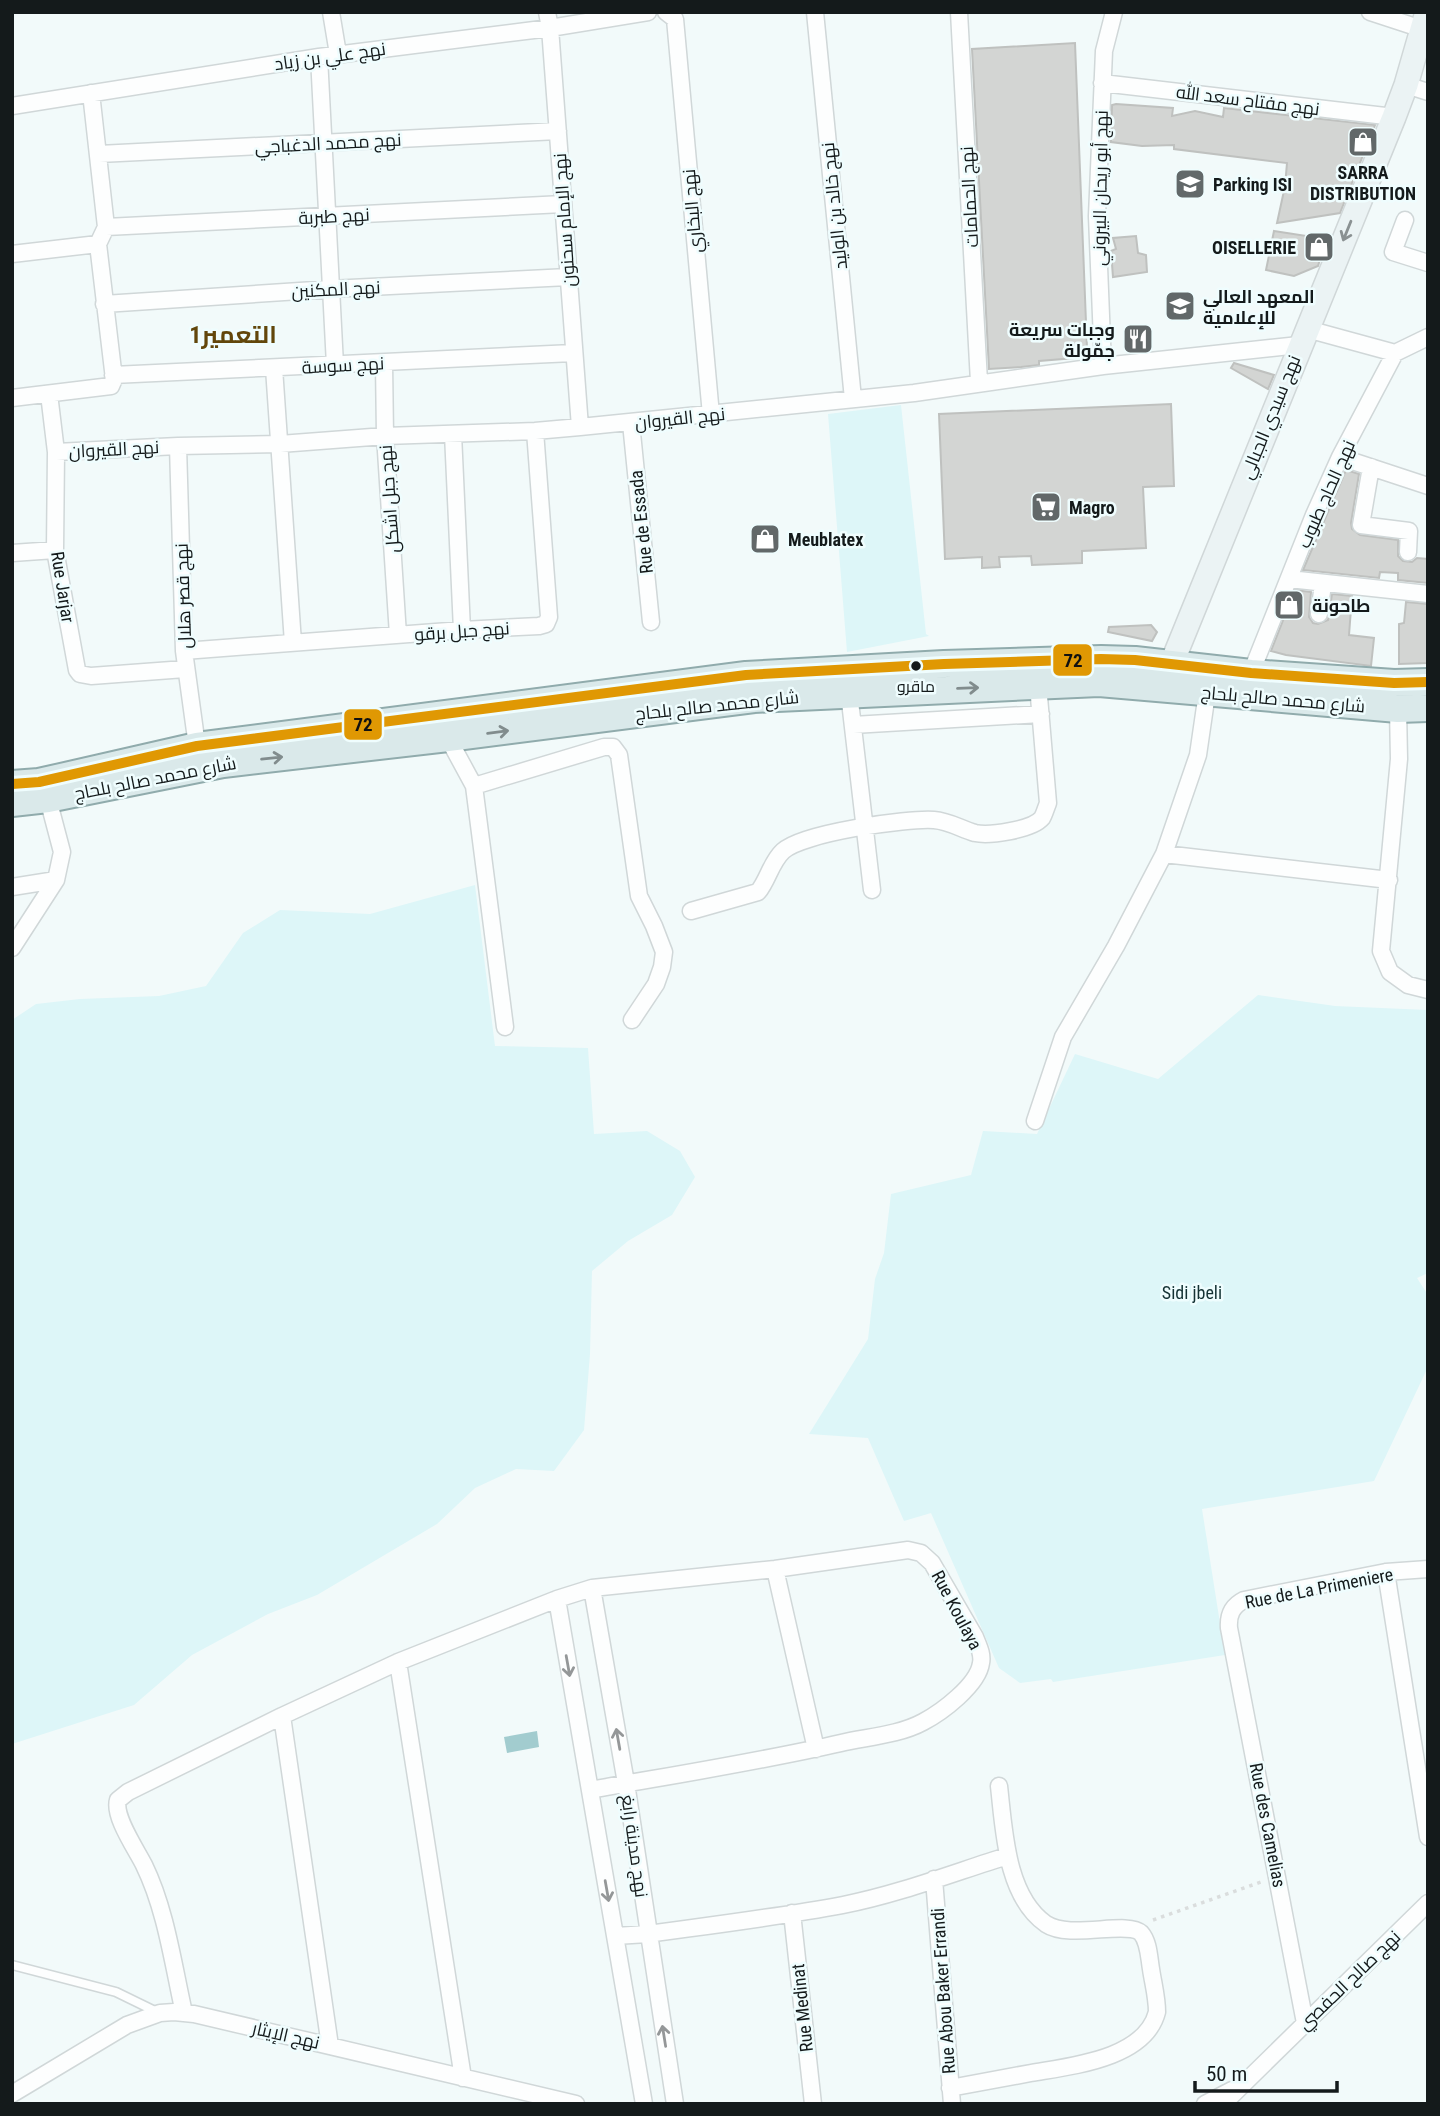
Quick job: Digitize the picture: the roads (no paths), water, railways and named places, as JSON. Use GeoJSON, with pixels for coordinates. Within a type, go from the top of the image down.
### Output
{"type":"FeatureCollection","features":[{"type":"Feature","properties":{"kind":"main road","name":"شارع محمد صالح بلحاج"},"geometry":{"type":"LineString","coordinates":[[12,803],[48,799],[223,764],[862,685],[1101,659],[1135,660],[1251,673],[1394,683],[1428,682]]}},
{"type":"Feature","properties":{"kind":"main road","name":"شارع محمد صالح بلحاج"},"geometry":{"type":"LineString","coordinates":[[12,784],[39,782],[197,746],[746,675],[862,685],[1099,683],[1398,709],[1428,708]]}},
{"type":"Feature","properties":{"kind":"street"},"geometry":{"type":"LineString","coordinates":[[331,12],[338,54]]}},
{"type":"Feature","properties":{"kind":"street","name":"نهج علي بن زياد"},"geometry":{"type":"LineString","coordinates":[[12,106],[549,20],[648,12]]}},
{"type":"Feature","properties":{"kind":"street","name":"نهج البخاري"},"geometry":{"type":"LineString","coordinates":[[666,12],[675,19],[711,415]]}},
{"type":"Feature","properties":{"kind":"street","name":"نهج خالد بن الوليد"},"geometry":{"type":"LineString","coordinates":[[815,12],[853,399]]}},
{"type":"Feature","properties":{"kind":"street","name":"نهج الحمامات"},"geometry":{"type":"LineString","coordinates":[[959,12],[979,382]]}},
{"type":"Feature","properties":{"kind":"street","name":"نهج أبو ريحان البيروني"},"geometry":{"type":"LineString","coordinates":[[1103,366],[1097,229],[1104,51],[1114,12]]}},
{"type":"Feature","properties":{"kind":"street"},"geometry":{"type":"LineString","coordinates":[[1370,12],[1424,21]]}},
{"type":"Feature","properties":{"kind":"street","name":"نهج الإمام سحنون"},"geometry":{"type":"LineString","coordinates":[[549,20],[580,427]]}},
{"type":"Feature","properties":{"kind":"street","name":"نهج سيدي الجبالي"},"geometry":{"type":"LineString","coordinates":[[1171,665],[1394,117],[1417,88],[1424,21]]}},
{"type":"Feature","properties":{"kind":"street"},"geometry":{"type":"LineString","coordinates":[[318,57],[335,365]]}},
{"type":"Feature","properties":{"kind":"street","name":"نهج مفتاح سعد الله"},"geometry":{"type":"LineString","coordinates":[[1102,83],[1394,117]]}},
{"type":"Feature","properties":{"kind":"street"},"geometry":{"type":"LineString","coordinates":[[91,93],[106,228],[98,244],[112,381]]}},
{"type":"Feature","properties":{"kind":"street","name":"نهج محمد الدغباجي"},"geometry":{"type":"LineString","coordinates":[[99,154],[558,131]]}},
{"type":"Feature","properties":{"kind":"street","name":"نهج طبربة"},"geometry":{"type":"LineString","coordinates":[[106,228],[563,204]]}},
{"type":"Feature","properties":{"kind":"street"},"geometry":{"type":"LineString","coordinates":[[1405,220],[1393,251],[1428,263]]}},
{"type":"Feature","properties":{"kind":"street"},"geometry":{"type":"LineString","coordinates":[[12,254],[98,244]]}},
{"type":"Feature","properties":{"kind":"street","name":"نهج المكنين"},"geometry":{"type":"LineString","coordinates":[[104,304],[568,277]]}},
{"type":"Feature","properties":{"kind":"street"},"geometry":{"type":"LineString","coordinates":[[1303,337],[1395,353],[1428,337]]}},
{"type":"Feature","properties":{"kind":"street","name":"نهج القيروان"},"geometry":{"type":"LineString","coordinates":[[57,452],[280,444],[385,436],[535,431],[631,423],[914,393],[1303,337]]}},
{"type":"Feature","properties":{"kind":"street","name":"نهج سوسة"},"geometry":{"type":"LineString","coordinates":[[12,398],[49,394],[112,381],[274,368],[573,353]]}},
{"type":"Feature","properties":{"kind":"street","name":"نهج الحاج طبوب"},"geometry":{"type":"LineString","coordinates":[[1251,673],[1314,514],[1340,457],[1395,353]]}},
{"type":"Feature","properties":{"kind":"street","name":"نهج جبل اشكل"},"geometry":{"type":"LineString","coordinates":[[384,363],[385,436],[398,635]]}},
{"type":"Feature","properties":{"kind":"street"},"geometry":{"type":"LineString","coordinates":[[274,368],[293,643]]}},
{"type":"Feature","properties":{"kind":"street","name":"Rue Jarjar"},"geometry":{"type":"LineString","coordinates":[[49,394],[57,452],[55,550],[77,670],[80,674],[91,676],[185,669]]}},
{"type":"Feature","properties":{"kind":"street","name":"Rue de Essada"},"geometry":{"type":"LineString","coordinates":[[631,423],[651,622]]}},
{"type":"Feature","properties":{"kind":"street","name":"نهج جبل برقو"},"geometry":{"type":"LineString","coordinates":[[184,651],[546,624],[549,617],[535,431]]}},
{"type":"Feature","properties":{"kind":"street"},"geometry":{"type":"LineString","coordinates":[[453,434],[462,630]]}},
{"type":"Feature","properties":{"kind":"street","name":"نهج قصر هلال"},"geometry":{"type":"LineString","coordinates":[[178,446],[185,669],[197,746]]}},
{"type":"Feature","properties":{"kind":"street"},"geometry":{"type":"LineString","coordinates":[[1340,457],[1428,486]]}},
{"type":"Feature","properties":{"kind":"street"},"geometry":{"type":"LineString","coordinates":[[1371,467],[1361,525],[1409,531],[1408,552]]}},
{"type":"Feature","properties":{"kind":"street"},"geometry":{"type":"LineString","coordinates":[[12,553],[55,550]]}},
{"type":"Feature","properties":{"kind":"street"},"geometry":{"type":"LineString","coordinates":[[1289,579],[1428,594]]}},
{"type":"Feature","properties":{"kind":"street"},"geometry":{"type":"LineString","coordinates":[[1319,614],[1323,584]]}},
{"type":"Feature","properties":{"kind":"street"},"geometry":{"type":"LineString","coordinates":[[862,685],[853,724],[872,890]]}},
{"type":"Feature","properties":{"kind":"street"},"geometry":{"type":"LineString","coordinates":[[691,911],[758,892],[783,850],[798,842],[864,826],[930,820],[947,821],[974,832],[990,835],[1032,825],[1042,818],[1048,803],[1038,685]]}},
{"type":"Feature","properties":{"kind":"street"},"geometry":{"type":"LineString","coordinates":[[1035,1121],[1063,1037],[1116,946],[1164,854],[1198,755],[1207,693]]}},
{"type":"Feature","properties":{"kind":"street"},"geometry":{"type":"LineString","coordinates":[[1398,709],[1399,759],[1381,951],[1390,972],[1408,985],[1428,990]]}},
{"type":"Feature","properties":{"kind":"street"},"geometry":{"type":"LineString","coordinates":[[853,724],[1041,714]]}},
{"type":"Feature","properties":{"kind":"street"},"geometry":{"type":"LineString","coordinates":[[449,738],[474,786],[505,1027]]}},
{"type":"Feature","properties":{"kind":"street"},"geometry":{"type":"LineString","coordinates":[[474,786],[604,747],[613,747],[619,755],[639,896],[664,952],[663,967],[656,984],[632,1020]]}},
{"type":"Feature","properties":{"kind":"street"},"geometry":{"type":"LineString","coordinates":[[12,948],[56,880],[62,852],[48,799]]}},
{"type":"Feature","properties":{"kind":"street"},"geometry":{"type":"LineString","coordinates":[[1164,854],[1389,880]]}},
{"type":"Feature","properties":{"kind":"street"},"geometry":{"type":"LineString","coordinates":[[12,887],[56,880]]}},
{"type":"Feature","properties":{"kind":"street","name":"Rue Koulaya"},"geometry":{"type":"LineString","coordinates":[[184,2013],[158,1904],[145,1868],[119,1816],[117,1802],[128,1792],[282,1716],[398,1662],[556,1599],[592,1588],[775,1569],[908,1550],[921,1553],[932,1563],[975,1637],[981,1655],[980,1668],[971,1684],[924,1722],[816,1749],[590,1790]]}},
{"type":"Feature","properties":{"kind":"street"},"geometry":{"type":"LineString","coordinates":[[775,1569],[816,1749]]}},
{"type":"Feature","properties":{"kind":"street","name":"Rue de La Primeniere"},"geometry":{"type":"LineString","coordinates":[[1229,1628],[1233,1607],[1244,1601],[1386,1573],[1428,1569]]}},
{"type":"Feature","properties":{"kind":"street"},"geometry":{"type":"LineString","coordinates":[[1386,1573],[1428,1837]]}},
{"type":"Feature","properties":{"kind":"street","name":"نهج مدينة رابغ"},"geometry":{"type":"LineString","coordinates":[[592,1588],[626,1783],[675,2104]]}},
{"type":"Feature","properties":{"kind":"street","name":"نهج مدينة رابغ"},"geometry":{"type":"LineString","coordinates":[[556,1599],[645,2104]]}},
{"type":"Feature","properties":{"kind":"street","name":"Rue des Camelias"},"geometry":{"type":"LineString","coordinates":[[1229,1628],[1305,2023]]}},
{"type":"Feature","properties":{"kind":"street"},"geometry":{"type":"LineString","coordinates":[[398,1662],[463,2078]]}},
{"type":"Feature","properties":{"kind":"street"},"geometry":{"type":"LineString","coordinates":[[282,1716],[330,2046]]}},
{"type":"Feature","properties":{"kind":"street"},"geometry":{"type":"LineString","coordinates":[[951,2096],[1102,2059],[1127,2047],[1148,2031],[1154,2022],[1157,2004],[1147,1947],[1141,1934],[1128,1929],[1062,1930],[1046,1924],[1029,1907],[1007,1856],[999,1786]]}},
{"type":"Feature","properties":{"kind":"street"},"geometry":{"type":"LineString","coordinates":[[615,1936],[648,1934],[844,1905],[912,1888],[934,1878],[1007,1856]]}},
{"type":"Feature","properties":{"kind":"street","name":"Rue Abou Baker Errandi"},"geometry":{"type":"LineString","coordinates":[[934,1878],[951,2096]]}},
{"type":"Feature","properties":{"kind":"street","name":"نهج صالح الحفصي"},"geometry":{"type":"LineString","coordinates":[[1223,2104],[1428,1903]]}},
{"type":"Feature","properties":{"kind":"street","name":"Rue Medinat"},"geometry":{"type":"LineString","coordinates":[[792,1913],[813,2104]]}},
{"type":"Feature","properties":{"kind":"street","name":"نهج الإيثار"},"geometry":{"type":"LineString","coordinates":[[12,2094],[127,2025],[160,2013],[184,2013],[576,2104]]}},
{"type":"Feature","properties":{"kind":"street","name":"نهج صالح الحفصي"},"geometry":{"type":"LineString","coordinates":[[1205,2104],[1240,2086]]}},
{"type":"Feature","properties":{"kind":"lane"},"geometry":{"type":"LineString","coordinates":[[12,1965],[117,1992],[160,2013]]}},
{"type":"Feature","properties":{"kind":"water"},"geometry":{"type":"Polygon","coordinates":[[[537,1731],[539,1747],[507,1753],[504,1737],[537,1731]]]}},
{"type":"Feature","properties":{"kind":"place","name":"SARRA DISTRIBUTION"},"geometry":{"type":"Point","coordinates":[1363,142]}},
{"type":"Feature","properties":{"kind":"place","name":"Parking ISI"},"geometry":{"type":"Point","coordinates":[1190,184]}},
{"type":"Feature","properties":{"kind":"place","name":"OISELLERIE"},"geometry":{"type":"Point","coordinates":[1319,247]}},
{"type":"Feature","properties":{"kind":"place","name":"المعهد العالي للإعلامية"},"geometry":{"type":"Point","coordinates":[1180,306]}},
{"type":"Feature","properties":{"kind":"place","name":"وجبات سريعة جمّولة"},"geometry":{"type":"Point","coordinates":[1138,339]}},
{"type":"Feature","properties":{"kind":"place","name":"Magro"},"geometry":{"type":"Point","coordinates":[1046,507]}},
{"type":"Feature","properties":{"kind":"place","name":"Meublatex"},"geometry":{"type":"Point","coordinates":[765,539]}},
{"type":"Feature","properties":{"kind":"place","name":"طاحونة"},"geometry":{"type":"Point","coordinates":[1289,605]}},
{"type":"Feature","properties":{"kind":"place","name":"ماقرو"},"geometry":{"type":"Point","coordinates":[916,666]}},
{"type":"Feature","properties":{"kind":"district","name":"التعمير1"},"geometry":{"type":"Point","coordinates":[233,335]}},
{"type":"Feature","properties":{"kind":"park label","name":"Sidi jbeli"},"geometry":{"type":"Point","coordinates":[1192,1292]}}]}
